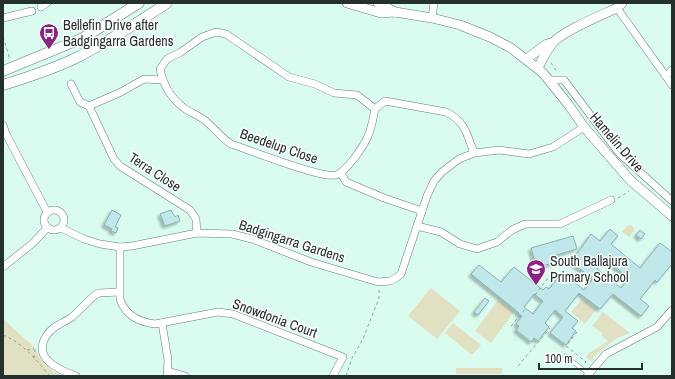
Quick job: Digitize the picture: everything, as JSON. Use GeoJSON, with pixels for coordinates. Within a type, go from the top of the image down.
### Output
{"type":"FeatureCollection","features":[{"type":"Feature","properties":{"kind":"main road"},"geometry":{"type":"LineString","coordinates":[[3,71],[83,38],[139,3]]}},
{"type":"Feature","properties":{"kind":"main road"},"geometry":{"type":"LineString","coordinates":[[3,86],[80,56],[125,31],[167,3]]}},
{"type":"Feature","properties":{"kind":"street","name":"Hamelin Drive"},"geometry":{"type":"LineString","coordinates":[[347,3],[382,13],[395,12],[432,18],[474,30],[511,48],[538,68],[549,80],[584,127],[635,185],[672,216]]}},
{"type":"Feature","properties":{"kind":"street","name":"Hamelin Drive"},"geometry":{"type":"LineString","coordinates":[[378,3],[395,12]]}},
{"type":"Feature","properties":{"kind":"street"},"geometry":{"type":"LineString","coordinates":[[432,18],[434,3]]}},
{"type":"Feature","properties":{"kind":"street"},"geometry":{"type":"LineString","coordinates":[[526,60],[547,44],[552,43],[580,25],[619,5],[672,85]]}},
{"type":"Feature","properties":{"kind":"street"},"geometry":{"type":"LineString","coordinates":[[3,18],[32,11]]}},
{"type":"Feature","properties":{"kind":"street"},"geometry":{"type":"LineString","coordinates":[[89,106],[121,92],[144,79],[162,80],[160,69],[167,59],[181,52],[202,37],[216,32],[226,34],[289,77],[315,84],[334,93],[357,95],[375,109]]}},
{"type":"Feature","properties":{"kind":"street"},"geometry":{"type":"LineString","coordinates":[[538,68],[552,43]]}},
{"type":"Feature","properties":{"kind":"street"},"geometry":{"type":"LineString","coordinates":[[666,76],[672,70]]}},
{"type":"Feature","properties":{"kind":"street","name":"Beedelup Close"},"geometry":{"type":"LineString","coordinates":[[162,80],[171,96],[183,107],[203,119],[231,144],[313,172],[334,176],[341,173]]}},
{"type":"Feature","properties":{"kind":"street","name":"Hamelin Drive"},"geometry":{"type":"LineString","coordinates":[[549,80],[564,80],[619,153],[672,201]]}},
{"type":"Feature","properties":{"kind":"street","name":"Terra Close"},"geometry":{"type":"LineString","coordinates":[[71,84],[80,102],[89,106],[114,159],[120,166],[190,210],[196,219],[197,233]]}},
{"type":"Feature","properties":{"kind":"street"},"geometry":{"type":"LineString","coordinates":[[422,211],[384,198],[346,182],[341,173],[362,147],[368,136],[375,109],[385,100],[446,112],[455,116],[465,129],[474,153]]}},
{"type":"Feature","properties":{"kind":"street"},"geometry":{"type":"LineString","coordinates":[[3,125],[6,134],[47,212]]}},
{"type":"Feature","properties":{"kind":"street"},"geometry":{"type":"LineString","coordinates":[[378,282],[390,281],[401,274],[431,186],[438,176],[459,159],[474,153],[499,150],[529,154],[553,147],[584,127]]}},
{"type":"Feature","properties":{"kind":"street"},"geometry":{"type":"LineString","coordinates":[[417,226],[441,232],[460,244],[477,249],[497,242],[512,230],[525,224],[560,224],[611,200]]}},
{"type":"Feature","properties":{"kind":"street"},"geometry":{"type":"LineString","coordinates":[[54,210],[60,212],[64,218],[61,228],[54,231],[47,228],[44,222],[47,212],[54,210]]}},
{"type":"Feature","properties":{"kind":"street"},"geometry":{"type":"LineString","coordinates":[[3,267],[33,243],[47,228]]}},
{"type":"Feature","properties":{"kind":"street","name":"Badgingarra Gardens"},"geometry":{"type":"LineString","coordinates":[[61,228],[84,239],[100,244],[120,246],[138,245],[197,233],[232,234],[252,238],[311,262],[378,282]]}},
{"type":"Feature","properties":{"kind":"street","name":"Snowdonia Court"},"geometry":{"type":"LineString","coordinates":[[120,246],[119,292],[122,305],[131,316],[146,323],[155,324],[218,312],[233,314],[343,357],[333,376]]}},
{"type":"Feature","properties":{"kind":"street"},"geometry":{"type":"LineString","coordinates":[[76,376],[60,370],[46,359],[41,341],[52,330],[72,317],[95,295],[100,293],[119,292]]}},
{"type":"Feature","properties":{"kind":"street"},"geometry":{"type":"LineString","coordinates":[[588,375],[606,354],[657,327],[672,310]]}},
{"type":"Feature","properties":{"kind":"street"},"geometry":{"type":"LineString","coordinates":[[162,323],[168,360],[167,373],[185,376]]}},
{"type":"Feature","properties":{"kind":"lane"},"geometry":{"type":"LineString","coordinates":[[565,356],[588,375]]}},
{"type":"Feature","properties":{"kind":"path"},"geometry":{"type":"LineString","coordinates":[[3,37],[11,63]]}},
{"type":"Feature","properties":{"kind":"path"},"geometry":{"type":"LineString","coordinates":[[611,200],[622,196],[635,185]]}},
{"type":"Feature","properties":{"kind":"path"},"geometry":{"type":"LineString","coordinates":[[557,256],[560,263],[568,267]]}},
{"type":"Feature","properties":{"kind":"path"},"geometry":{"type":"LineString","coordinates":[[535,295],[548,278]]}},
{"type":"Feature","properties":{"kind":"path"},"geometry":{"type":"LineString","coordinates":[[346,376],[352,358],[364,339],[379,298],[378,282]]}},
{"type":"Feature","properties":{"kind":"path"},"geometry":{"type":"LineString","coordinates":[[511,326],[526,308]]}},
{"type":"Feature","properties":{"kind":"path"},"geometry":{"type":"LineString","coordinates":[[518,366],[550,328]]}},
{"type":"Feature","properties":{"kind":"path"},"geometry":{"type":"LineString","coordinates":[[577,332],[566,346],[586,362],[582,369]]}},
{"type":"Feature","properties":{"kind":"path"},"geometry":{"type":"LineString","coordinates":[[3,335],[11,338],[26,350],[50,376]]}},
{"type":"Feature","properties":{"kind":"path"},"geometry":{"type":"LineString","coordinates":[[26,350],[34,349]]}},
{"type":"Feature","properties":{"kind":"green space"},"geometry":{"type":"Polygon","coordinates":[[[631,225],[635,229],[629,237],[622,232],[627,226],[631,225]]]}},
{"type":"Feature","properties":{"kind":"green space"},"geometry":{"type":"Polygon","coordinates":[[[431,288],[460,311],[437,339],[408,316],[431,288]]]}},
{"type":"Feature","properties":{"kind":"green space"},"geometry":{"type":"Polygon","coordinates":[[[582,299],[596,310],[585,324],[571,312],[582,299]]]}},
{"type":"Feature","properties":{"kind":"green space"},"geometry":{"type":"Polygon","coordinates":[[[498,300],[514,312],[491,343],[475,331],[498,300]]]}},
{"type":"Feature","properties":{"kind":"green space"},"geometry":{"type":"Polygon","coordinates":[[[603,312],[630,333],[617,338],[594,356],[592,362],[586,357],[589,353],[608,341],[601,335],[602,333],[592,326],[603,312]]]}},
{"type":"Feature","properties":{"kind":"green space"},"geometry":{"type":"Polygon","coordinates":[[[3,319],[35,348],[41,360],[54,372],[64,376],[3,376],[3,319]]]}},
{"type":"Feature","properties":{"kind":"green space"},"geometry":{"type":"Polygon","coordinates":[[[453,323],[481,345],[472,355],[445,333],[453,323]]]}},
{"type":"Feature","properties":{"kind":"green space"},"geometry":{"type":"Polygon","coordinates":[[[456,368],[502,368],[502,374],[456,374],[456,368]]]}},
{"type":"Feature","properties":{"kind":"building"},"geometry":{"type":"Polygon","coordinates":[[[112,210],[121,215],[115,227],[118,228],[116,233],[104,225],[112,210]]]}},
{"type":"Feature","properties":{"kind":"building"},"geometry":{"type":"Polygon","coordinates":[[[171,210],[175,217],[178,215],[180,221],[165,226],[160,214],[171,210]]]}},
{"type":"Feature","properties":{"kind":"building"},"geometry":{"type":"Polygon","coordinates":[[[610,229],[618,236],[611,244],[640,268],[660,243],[672,252],[672,264],[657,282],[655,280],[640,299],[649,306],[641,316],[613,294],[600,309],[579,293],[565,311],[578,321],[572,328],[576,331],[566,345],[550,333],[563,317],[555,310],[545,323],[549,327],[538,341],[534,338],[531,342],[516,330],[519,326],[516,324],[522,316],[471,274],[479,265],[501,282],[514,267],[543,290],[546,287],[549,289],[563,273],[584,290],[593,279],[571,262],[591,234],[600,241],[610,229]],[[605,259],[597,269],[621,288],[629,278],[605,259]],[[534,294],[524,307],[533,314],[543,301],[534,294]]]}},
{"type":"Feature","properties":{"kind":"building"},"geometry":{"type":"Polygon","coordinates":[[[640,230],[645,234],[641,239],[636,235],[640,230]]]}},
{"type":"Feature","properties":{"kind":"building"},"geometry":{"type":"Polygon","coordinates":[[[573,236],[577,249],[556,255],[558,262],[541,266],[539,261],[535,262],[531,248],[573,236]]]}},
{"type":"Feature","properties":{"kind":"building"},"geometry":{"type":"Polygon","coordinates":[[[485,298],[489,301],[478,315],[474,312],[485,298]]]}},
{"type":"Feature","properties":{"kind":"place","name":"Bellefin Drive after Badgingarra Gardens"},"geometry":{"type":"Point","coordinates":[49,50]}},
{"type":"Feature","properties":{"kind":"place","name":"South Ballajura Primary School"},"geometry":{"type":"Point","coordinates":[536,286]}}]}
